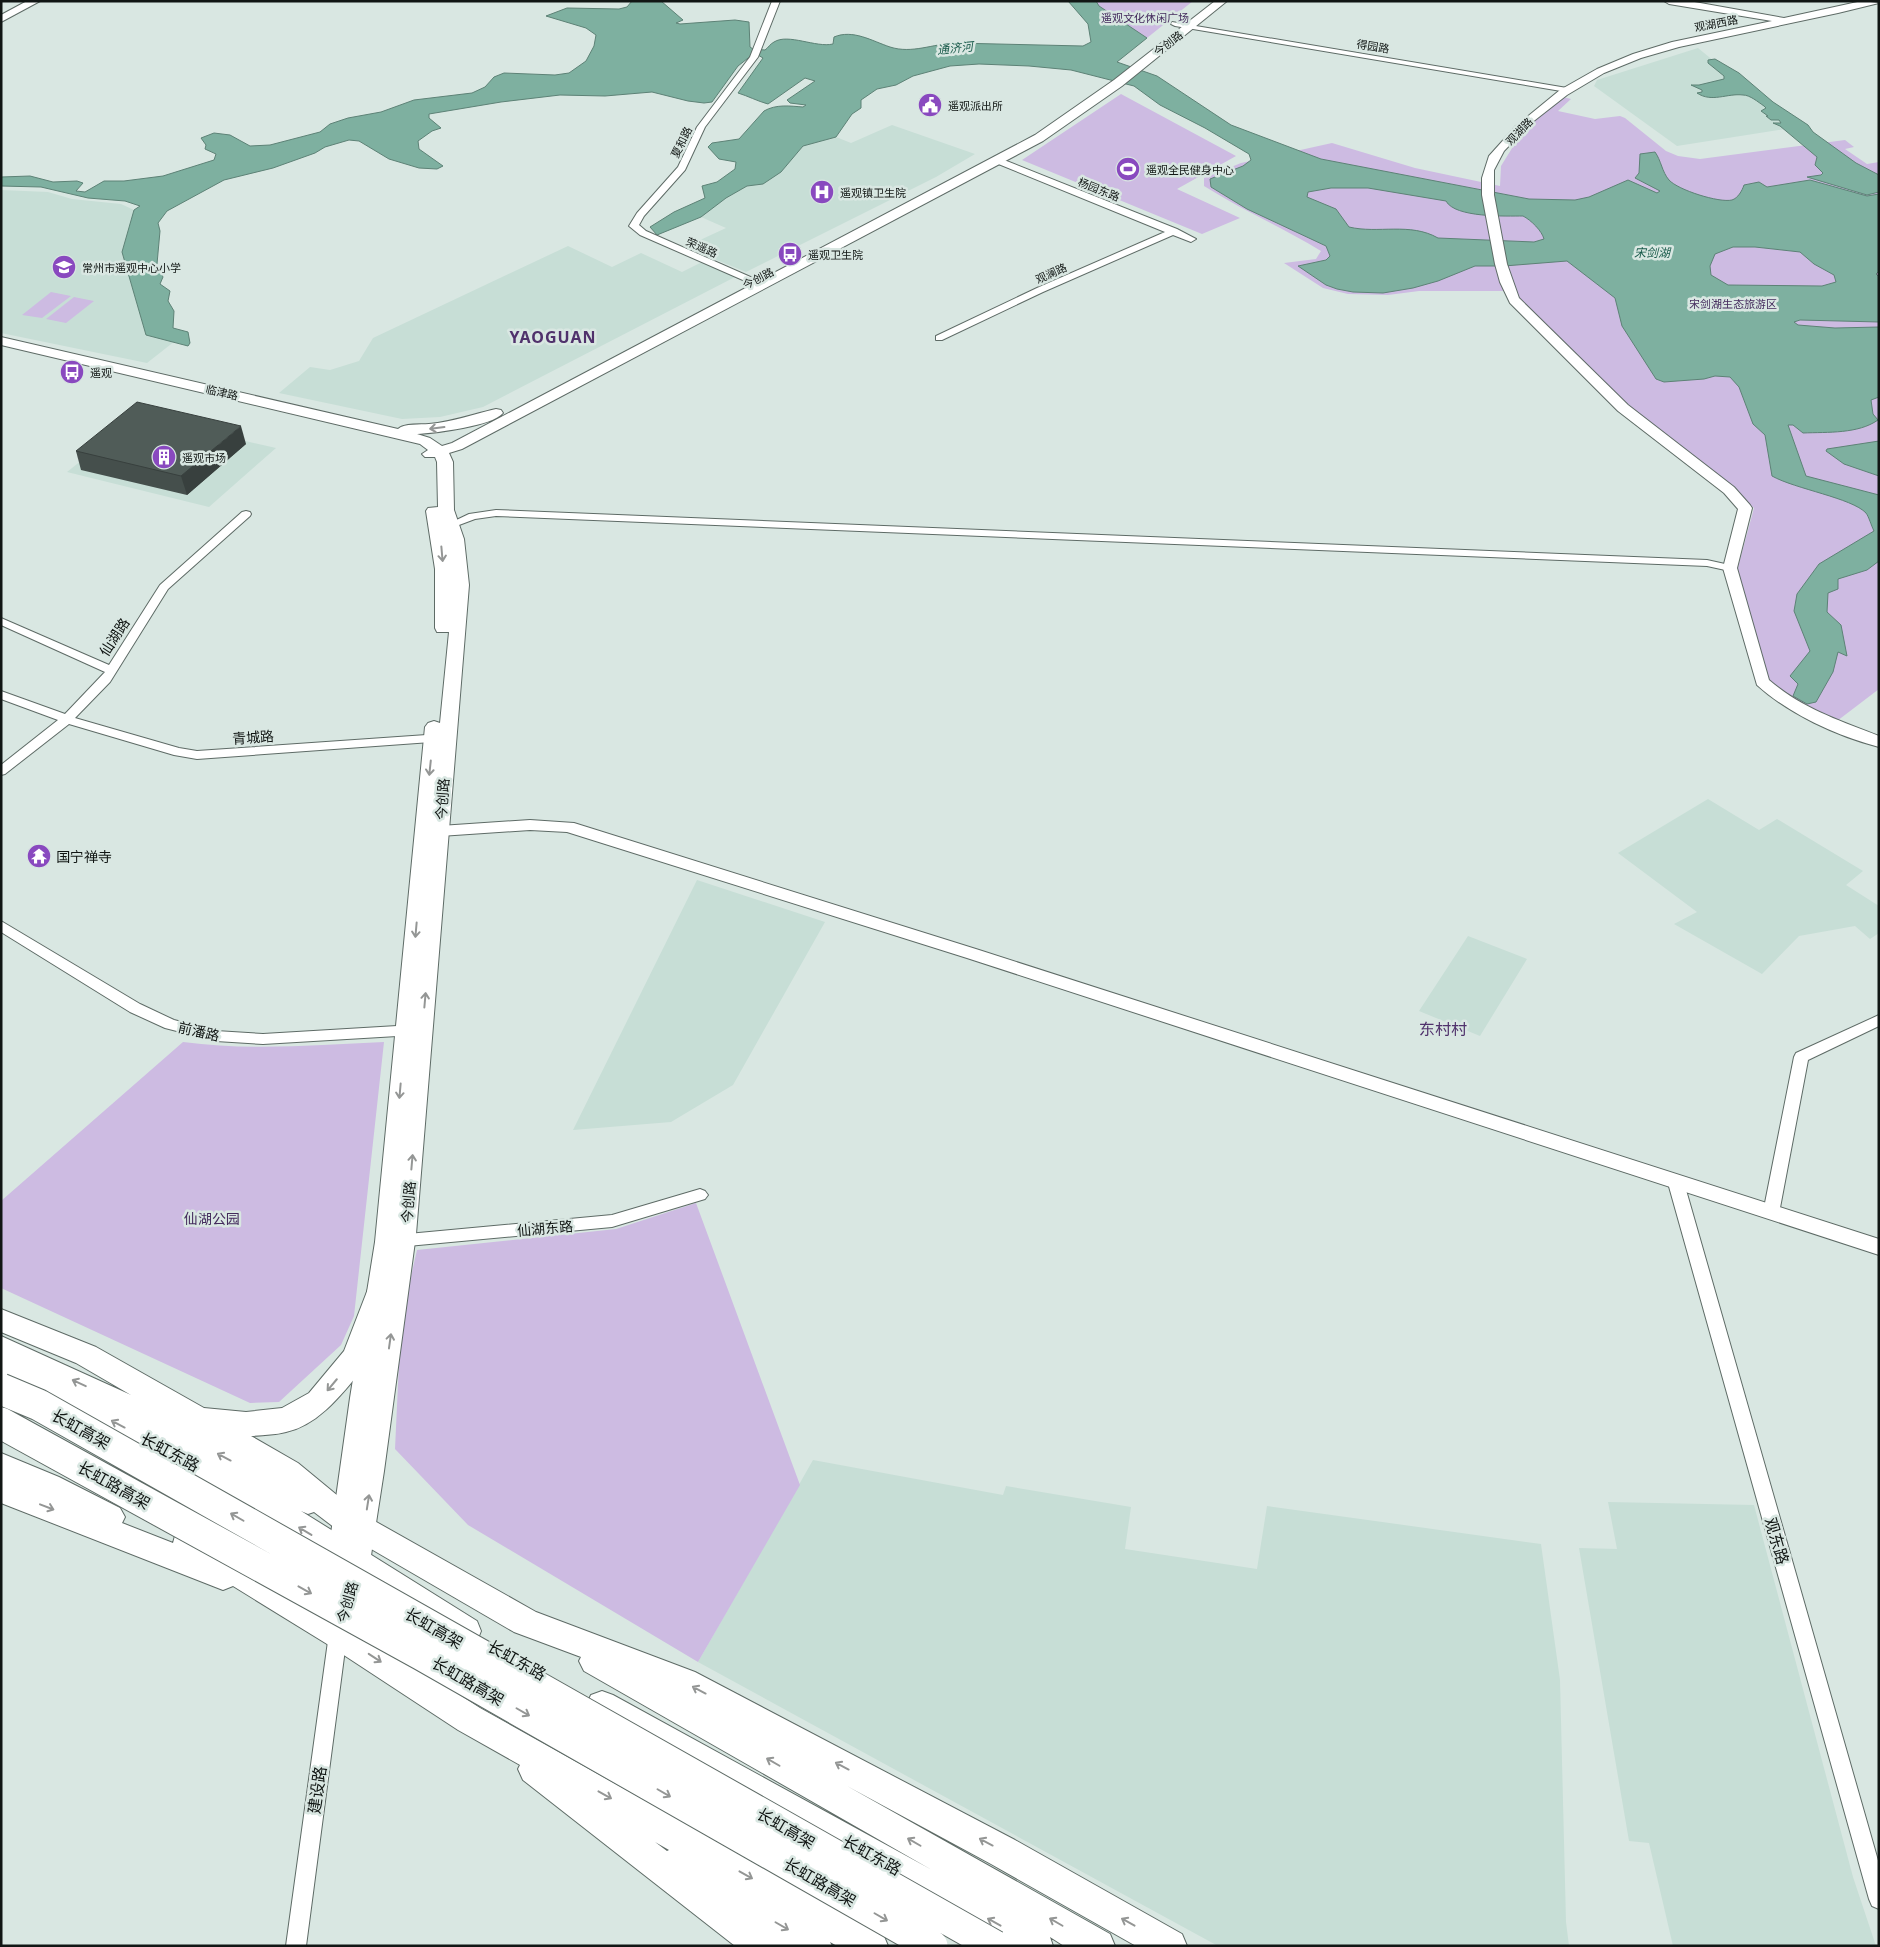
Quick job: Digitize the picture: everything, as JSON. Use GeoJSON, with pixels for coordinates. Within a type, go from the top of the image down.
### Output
{"type":"FeatureCollection","features":[{"type":"Feature","properties":{"kind":"highway"},"geometry":{"type":"LineString","coordinates":[[197,1419],[246,1424],[288,1420],[319,1401],[356,1357],[378,1297]]}},
{"type":"Feature","properties":{"kind":"highway"},"geometry":{"type":"LineString","coordinates":[[1,1320],[86,1355],[197,1419],[288,1472],[354,1524]]}},
{"type":"Feature","properties":{"kind":"highway"},"geometry":{"type":"LineString","coordinates":[[1,1347],[114,1400],[354,1524],[1098,1946]]}},
{"type":"Feature","properties":{"kind":"highway","name":"长虹东路"},"geometry":{"type":"LineString","coordinates":[[1,1370],[94,1411],[203,1470],[349,1557],[470,1634],[1036,1946]]}},
{"type":"Feature","properties":{"kind":"highway","name":"长虹高架"},"geometry":{"type":"LineString","coordinates":[[1,1389],[39,1405],[995,1946]]}},
{"type":"Feature","properties":{"kind":"highway","name":"长虹路高架"},"geometry":{"type":"LineString","coordinates":[[1,1423],[422,1655],[932,1946]]}},
{"type":"Feature","properties":{"kind":"highway"},"geometry":{"type":"LineString","coordinates":[[1,1439],[94,1483],[306,1616],[338,1634],[469,1719],[871,1946]]}},
{"type":"Feature","properties":{"kind":"highway"},"geometry":{"type":"LineString","coordinates":[[1,1466],[49,1486],[306,1616]]}},
{"type":"Feature","properties":{"kind":"highway"},"geometry":{"type":"LineString","coordinates":[[1,1490],[240,1583]]}},
{"type":"Feature","properties":{"kind":"highway"},"geometry":{"type":"LineString","coordinates":[[525,1622],[684,1682],[1003,1852],[1170,1946]]}},
{"type":"Feature","properties":{"kind":"highway"},"geometry":{"type":"LineString","coordinates":[[469,1719],[743,1931],[768,1946]]}},
{"type":"Feature","properties":{"kind":"highway"},"geometry":{"type":"LineString","coordinates":[[576,1801],[815,1946]]}},
{"type":"Feature","properties":{"kind":"main road","name":"今创路"},"geometry":{"type":"LineString","coordinates":[[1132,66],[1174,24],[1205,1]]}},
{"type":"Feature","properties":{"kind":"main road","name":"今创路"},"geometry":{"type":"LineString","coordinates":[[1132,66],[1189,27],[1222,1]]}},
{"type":"Feature","properties":{"kind":"main road"},"geometry":{"type":"LineString","coordinates":[[1113,81],[1132,66]]}},
{"type":"Feature","properties":{"kind":"main road","name":"今创路"},"geometry":{"type":"LineString","coordinates":[[435,451],[457,446],[999,161],[1039,138],[1113,81]]}},
{"type":"Feature","properties":{"kind":"main road","name":"今创路"},"geometry":{"type":"LineString","coordinates":[[435,451],[500,411],[936,188],[1020,141],[1113,81]]}},
{"type":"Feature","properties":{"kind":"main road","name":"临津路"},"geometry":{"type":"LineString","coordinates":[[1,341],[388,430],[425,441],[435,451]]}},
{"type":"Feature","properties":{"kind":"main road","name":"临津路"},"geometry":{"type":"LineString","coordinates":[[1,350],[392,439],[435,451]]}},
{"type":"Feature","properties":{"kind":"main road"},"geometry":{"type":"LineString","coordinates":[[388,430],[444,427],[472,422],[500,411]]}},
{"type":"Feature","properties":{"kind":"main road","name":"今创路"},"geometry":{"type":"LineString","coordinates":[[338,1634],[395,1241],[440,738],[461,584],[456,539],[446,510],[445,462],[435,451]]}},
{"type":"Feature","properties":{"kind":"main road","name":"今创路"},"geometry":{"type":"LineString","coordinates":[[415,1030],[440,831],[440,738],[446,595],[441,538],[433,510],[435,451]]}},
{"type":"Feature","properties":{"kind":"main road","name":"今创路"},"geometry":{"type":"LineString","coordinates":[[354,1524],[378,1297],[395,1241]]}},
{"type":"Feature","properties":{"kind":"street"},"geometry":{"type":"LineString","coordinates":[[1,12],[21,1]]}},
{"type":"Feature","properties":{"kind":"street"},"geometry":{"type":"LineString","coordinates":[[1,20],[35,1]]}},
{"type":"Feature","properties":{"kind":"street","name":"夏和路"},"geometry":{"type":"LineString","coordinates":[[643,233],[634,226],[636,221],[682,168],[701,127],[756,53],[776,1]]}},
{"type":"Feature","properties":{"kind":"street"},"geometry":{"type":"LineString","coordinates":[[1669,1],[1792,21]]}},
{"type":"Feature","properties":{"kind":"street","name":"观湖西路"},"geometry":{"type":"LineString","coordinates":[[1567,90],[1618,64],[1651,52],[1686,42],[1792,21],[1875,1]]}},
{"type":"Feature","properties":{"kind":"street","name":"得园路"},"geometry":{"type":"LineString","coordinates":[[1174,24],[1567,90]]}},
{"type":"Feature","properties":{"kind":"street","name":"观湖路"},"geometry":{"type":"LineString","coordinates":[[1567,90],[1520,126],[1490,164],[1487,184],[1506,285],[1514,300],[1623,408],[1739,499],[1745,508],[1730,568]]}},
{"type":"Feature","properties":{"kind":"street","name":"杨园东路"},"geometry":{"type":"LineString","coordinates":[[999,161],[1191,239]]}},
{"type":"Feature","properties":{"kind":"street","name":"观澜路"},"geometry":{"type":"LineString","coordinates":[[939,338],[1040,290],[1174,231]]}},
{"type":"Feature","properties":{"kind":"street","name":"荣遥路"},"geometry":{"type":"LineString","coordinates":[[643,233],[752,281]]}},
{"type":"Feature","properties":{"kind":"street","name":"仙湖路"},"geometry":{"type":"LineString","coordinates":[[1,771],[67,718],[106,679],[164,587],[246,514]]}},
{"type":"Feature","properties":{"kind":"street"},"geometry":{"type":"LineString","coordinates":[[451,525],[473,516],[496,514],[1707,563],[1730,568],[1762,682],[1774,694],[1814,717],[1879,742]]}},
{"type":"Feature","properties":{"kind":"street"},"geometry":{"type":"LineString","coordinates":[[1,621],[111,670]]}},
{"type":"Feature","properties":{"kind":"street","name":"青城路"},"geometry":{"type":"LineString","coordinates":[[1,695],[67,718],[178,752],[197,755],[440,738]]}},
{"type":"Feature","properties":{"kind":"street"},"geometry":{"type":"LineString","coordinates":[[440,831],[530,825],[568,827],[982,957],[1879,1247]]}},
{"type":"Feature","properties":{"kind":"street","name":"前潘路"},"geometry":{"type":"LineString","coordinates":[[1,926],[136,1008],[170,1024],[216,1036],[263,1039],[415,1030]]}},
{"type":"Feature","properties":{"kind":"street"},"geometry":{"type":"LineString","coordinates":[[1771,1213],[1801,1056],[1879,1020]]}},
{"type":"Feature","properties":{"kind":"street","name":"观东路"},"geometry":{"type":"LineString","coordinates":[[1676,1182],[1879,1899]]}},
{"type":"Feature","properties":{"kind":"street","name":"仙湖东路"},"geometry":{"type":"LineString","coordinates":[[395,1241],[612,1221],[700,1195]]}},
{"type":"Feature","properties":{"kind":"street","name":"建设路"},"geometry":{"type":"LineString","coordinates":[[296,1946],[338,1634]]}},
{"type":"Feature","properties":{"kind":"shaded area"},"geometry":{"type":"Polygon","coordinates":[[[1698,48],[1798,127],[1677,146],[1594,86],[1597,80],[1698,48]]]}},
{"type":"Feature","properties":{"kind":"shaded area","name":"遥观镇卫生院"},"geometry":{"type":"Polygon","coordinates":[[[892,125],[975,154],[936,177],[746,272],[685,247],[726,228],[701,217],[726,198],[747,186],[763,184],[781,172],[803,146],[836,137],[851,143],[892,125]]]}},
{"type":"Feature","properties":{"kind":"shaded area","name":"常州市遥观中心小学"},"geometry":{"type":"Polygon","coordinates":[[[1,190],[48,192],[72,199],[121,204],[134,210],[122,252],[146,335],[175,341],[147,363],[1,333],[1,190]]]}},
{"type":"Feature","properties":{"kind":"shaded area"},"geometry":{"type":"Polygon","coordinates":[[[568,246],[612,267],[641,253],[682,272],[702,262],[735,277],[483,407],[440,417],[402,419],[279,393],[310,367],[330,370],[359,361],[373,338],[568,246]]]}},
{"type":"Feature","properties":{"kind":"shaded area","name":"遥观市场"},"geometry":{"type":"Polygon","coordinates":[[[137,416],[276,448],[209,507],[67,472],[137,416]]]}},
{"type":"Feature","properties":{"kind":"shaded area"},"geometry":{"type":"Polygon","coordinates":[[[1708,799],[1759,830],[1777,819],[1863,871],[1846,885],[1879,906],[1879,933],[1870,939],[1855,926],[1799,936],[1762,974],[1674,924],[1697,912],[1618,853],[1708,799]]]}},
{"type":"Feature","properties":{"kind":"shaded area"},"geometry":{"type":"Polygon","coordinates":[[[697,880],[825,922],[733,1085],[671,1122],[573,1130],[697,880]]]}},
{"type":"Feature","properties":{"kind":"shaded area"},"geometry":{"type":"Polygon","coordinates":[[[1468,936],[1527,959],[1480,1036],[1419,1011],[1468,936]]]}},
{"type":"Feature","properties":{"kind":"shaded area"},"geometry":{"type":"Polygon","coordinates":[[[813,1460],[1003,1495],[1006,1486],[1131,1507],[1125,1549],[1257,1569],[1267,1506],[1541,1544],[1560,1680],[1566,1922],[1569,1946],[1218,1946],[698,1662],[813,1460]]]}},
{"type":"Feature","properties":{"kind":"shaded area"},"geometry":{"type":"Polygon","coordinates":[[[1608,1502],[1754,1505],[1853,1877],[1876,1946],[1673,1946],[1649,1843],[1629,1841],[1579,1548],[1617,1549],[1608,1502]]]}},
{"type":"Feature","properties":{"kind":"green space","name":"遥观文化休闲广场"},"geometry":{"type":"Polygon","coordinates":[[[1096,1],[1193,1],[1147,38],[1098,6],[1096,1]]]}},
{"type":"Feature","properties":{"kind":"green space","name":"遥观全民健身中心"},"geometry":{"type":"Polygon","coordinates":[[[1121,94],[1236,156],[1177,189],[1240,218],[1202,234],[1022,160],[1121,94]]]}},
{"type":"Feature","properties":{"kind":"green space","name":"宋剑湖生态旅游区"},"geometry":{"type":"Polygon","coordinates":[[[1563,97],[1571,99],[1558,111],[1595,119],[1620,116],[1666,151],[1678,156],[1700,159],[1845,140],[1854,147],[1845,149],[1867,164],[1879,162],[1879,689],[1837,721],[1781,694],[1766,675],[1737,580],[1738,567],[1754,508],[1631,407],[1509,291],[1419,291],[1388,295],[1348,294],[1323,288],[1284,263],[1316,259],[1321,251],[1204,186],[1204,178],[1241,163],[1332,143],[1415,168],[1500,186],[1501,166],[1514,145],[1530,125],[1563,97]]]}},
{"type":"Feature","properties":{"kind":"green space"},"geometry":{"type":"Polygon","coordinates":[[[51,292],[71,296],[42,318],[22,315],[51,292]]]}},
{"type":"Feature","properties":{"kind":"green space"},"geometry":{"type":"Polygon","coordinates":[[[74,297],[94,301],[66,323],[46,319],[74,297]]]}},
{"type":"Feature","properties":{"kind":"green space","name":"仙湖公园"},"geometry":{"type":"Polygon","coordinates":[[[183,1042],[258,1047],[384,1042],[354,1316],[341,1345],[279,1402],[250,1403],[1,1288],[1,1201],[183,1042]]]}},
{"type":"Feature","properties":{"kind":"green space"},"geometry":{"type":"Polygon","coordinates":[[[696,1203],[800,1485],[698,1662],[468,1525],[395,1449],[401,1320],[417,1250],[616,1229],[696,1203]]]}},
{"type":"Feature","properties":{"kind":"water"},"geometry":{"type":"Polygon","coordinates":[[[632,1],[661,1],[683,20],[676,23],[680,24],[735,20],[749,22],[750,47],[753,49],[765,50],[774,42],[787,39],[826,45],[833,44],[834,37],[848,34],[898,49],[914,49],[955,43],[1083,46],[1091,42],[1088,24],[1068,1],[1096,1],[1099,6],[1147,38],[1117,62],[1157,76],[1231,125],[1321,159],[1529,199],[1575,200],[1589,197],[1628,180],[1657,193],[1660,191],[1635,178],[1639,173],[1640,154],[1655,152],[1667,177],[1674,184],[1689,192],[1718,200],[1734,199],[1740,194],[1744,185],[1759,182],[1767,187],[1810,180],[1867,196],[1879,194],[1879,271],[1876,274],[1879,277],[1879,322],[1800,320],[1794,322],[1798,325],[1835,328],[1879,327],[1879,397],[1871,400],[1873,414],[1878,420],[1861,428],[1832,432],[1803,433],[1793,425],[1788,425],[1806,476],[1879,495],[1879,561],[1867,570],[1838,579],[1838,589],[1828,593],[1827,612],[1841,625],[1847,656],[1838,652],[1833,672],[1816,702],[1807,704],[1793,696],[1798,684],[1790,676],[1810,651],[1794,611],[1797,594],[1819,564],[1874,531],[1869,519],[1866,513],[1849,503],[1772,476],[1765,435],[1753,424],[1739,387],[1730,377],[1715,376],[1704,379],[1664,382],[1656,379],[1622,326],[1615,298],[1567,261],[1504,266],[1475,266],[1438,281],[1413,288],[1383,293],[1353,292],[1326,285],[1298,266],[1326,260],[1330,256],[1326,246],[1247,209],[1211,187],[1210,179],[1243,166],[1251,160],[1249,154],[1205,128],[1160,105],[1134,86],[1071,70],[1029,66],[979,64],[950,66],[913,76],[896,85],[877,89],[861,100],[861,108],[852,114],[836,137],[803,146],[781,172],[763,184],[747,186],[726,198],[701,217],[657,235],[650,227],[674,212],[705,198],[702,186],[717,182],[735,169],[736,162],[719,159],[708,147],[712,143],[739,139],[764,111],[773,107],[803,107],[806,105],[790,103],[787,100],[815,81],[805,78],[768,104],[738,93],[763,58],[758,55],[752,55],[738,66],[712,102],[688,101],[652,92],[605,96],[560,95],[501,102],[429,114],[429,118],[441,128],[432,131],[418,141],[419,149],[443,166],[437,169],[419,168],[389,159],[359,141],[349,140],[325,147],[315,153],[273,168],[224,180],[167,211],[158,223],[160,231],[157,264],[163,277],[160,284],[170,291],[168,301],[174,311],[173,328],[188,332],[190,343],[188,346],[146,335],[122,252],[134,210],[140,206],[125,201],[88,198],[41,187],[1,186],[1,177],[30,176],[53,182],[77,181],[83,183],[76,191],[85,192],[104,181],[124,181],[163,176],[214,160],[216,154],[205,149],[206,145],[201,138],[214,133],[230,135],[250,146],[270,145],[320,132],[330,124],[348,118],[381,112],[414,100],[472,93],[485,87],[494,77],[504,73],[555,75],[569,73],[586,61],[594,46],[596,35],[586,28],[546,16],[567,8],[619,9],[627,7],[632,1]],[[1331,188],[1308,192],[1307,197],[1336,209],[1349,227],[1360,229],[1405,229],[1427,233],[1438,238],[1534,242],[1544,239],[1536,226],[1523,216],[1494,216],[1470,213],[1451,207],[1446,201],[1368,188],[1331,188]],[[1733,247],[1715,254],[1710,266],[1711,275],[1728,285],[1822,286],[1836,282],[1834,275],[1814,264],[1800,252],[1755,247],[1733,247]]]}},
{"type":"Feature","properties":{"kind":"water"},"geometry":{"type":"Polygon","coordinates":[[[1715,59],[1739,73],[1773,102],[1808,125],[1813,132],[1856,163],[1879,175],[1879,192],[1867,195],[1807,177],[1823,173],[1815,165],[1817,157],[1780,126],[1773,123],[1781,123],[1779,120],[1771,120],[1766,116],[1768,116],[1761,111],[1766,108],[1751,97],[1737,95],[1714,98],[1697,93],[1702,92],[1702,90],[1691,85],[1724,79],[1724,76],[1708,63],[1708,60],[1715,59]]]}},
{"type":"Feature","properties":{"kind":"water"},"geometry":{"type":"Polygon","coordinates":[[[1879,441],[1879,476],[1844,464],[1826,451],[1827,449],[1879,441]]]}},
{"type":"Feature","properties":{"kind":"building"},"geometry":{"type":"Polygon","coordinates":[[[137,402],[241,426],[181,476],[76,451],[137,402]]]}},
{"type":"Feature","properties":{"kind":"place","name":"遥观派出所"},"geometry":{"type":"Point","coordinates":[930,105]}},
{"type":"Feature","properties":{"kind":"place","name":"遥观全民健身中心"},"geometry":{"type":"Point","coordinates":[1128,169]}},
{"type":"Feature","properties":{"kind":"place","name":"遥观镇卫生院"},"geometry":{"type":"Point","coordinates":[822,192]}},
{"type":"Feature","properties":{"kind":"place","name":"遥观卫生院"},"geometry":{"type":"Point","coordinates":[790,254]}},
{"type":"Feature","properties":{"kind":"place","name":"常州市遥观中心小学"},"geometry":{"type":"Point","coordinates":[64,267]}},
{"type":"Feature","properties":{"kind":"place","name":"遥观"},"geometry":{"type":"Point","coordinates":[72,372]}},
{"type":"Feature","properties":{"kind":"place","name":"遥观市场"},"geometry":{"type":"Point","coordinates":[164,457]}},
{"type":"Feature","properties":{"kind":"place","name":"国宁禅寺"},"geometry":{"type":"Point","coordinates":[39,856]}},
{"type":"Feature","properties":{"kind":"district","name":"YAOGUAN"},"geometry":{"type":"Point","coordinates":[553,337]}},
{"type":"Feature","properties":{"kind":"district","name":"东村村"},"geometry":{"type":"Point","coordinates":[1443,1029]}},
{"type":"Feature","properties":{"kind":"water label","name":"通济河"},"geometry":{"type":"Point","coordinates":[955,48]}},
{"type":"Feature","properties":{"kind":"water label","name":"宋剑湖"},"geometry":{"type":"Point","coordinates":[1652,252]}}]}
